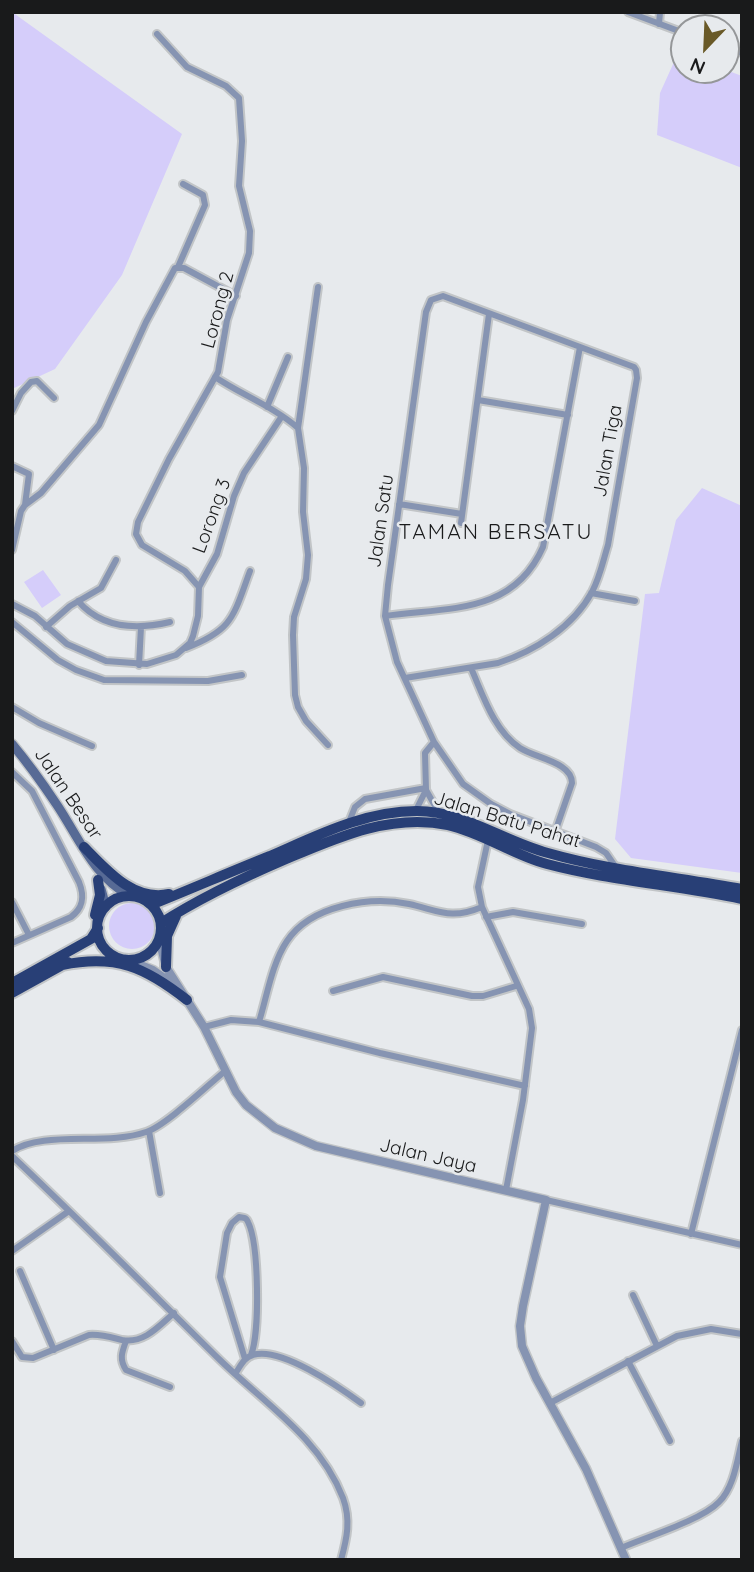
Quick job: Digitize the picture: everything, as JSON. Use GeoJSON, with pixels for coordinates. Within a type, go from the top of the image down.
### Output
{"type":"FeatureCollection","features":[{"type":"Feature","properties":{"kind":"highway","name":"Jalan Batu Pahat"},"geometry":{"type":"LineString","coordinates":[[151,905],[349,822],[416,811],[439,813],[483,826],[548,853],[617,869],[742,889]]}},
{"type":"Feature","properties":{"kind":"highway","name":"Jalan Batu Pahat"},"geometry":{"type":"LineString","coordinates":[[161,923],[189,905],[268,867],[338,838],[367,828],[394,823],[426,822],[450,826],[546,864],[629,881],[742,899]]}},
{"type":"Feature","properties":{"kind":"highway"},"geometry":{"type":"LineString","coordinates":[[84,847],[111,874],[133,889],[153,895],[191,889]]}},
{"type":"Feature","properties":{"kind":"highway"},"geometry":{"type":"LineString","coordinates":[[80,945],[91,928],[99,904],[98,880]]}},
{"type":"Feature","properties":{"kind":"highway"},"geometry":{"type":"LineString","coordinates":[[12,982],[91,939],[98,929],[101,913],[121,897],[138,897],[158,913],[161,923],[159,939],[146,955],[136,959],[85,955],[12,993]]}},
{"type":"Feature","properties":{"kind":"highway"},"geometry":{"type":"LineString","coordinates":[[166,967],[165,946],[170,925],[189,905]]}},
{"type":"Feature","properties":{"kind":"highway"},"geometry":{"type":"LineString","coordinates":[[98,929],[103,945],[121,958]]}},
{"type":"Feature","properties":{"kind":"highway"},"geometry":{"type":"LineString","coordinates":[[62,965],[87,960],[127,965],[161,980],[183,995]]}},
{"type":"Feature","properties":{"kind":"main road","name":"Jalan Besar"},"geometry":{"type":"LineString","coordinates":[[12,744],[57,804],[84,847],[93,864],[106,907]]}},
{"type":"Feature","properties":{"kind":"main road","name":"Jalan Besar"},"geometry":{"type":"LineString","coordinates":[[93,864],[108,882],[131,896]]}},
{"type":"Feature","properties":{"kind":"street"},"geometry":{"type":"LineString","coordinates":[[628,12],[670,28]]}},
{"type":"Feature","properties":{"kind":"street"},"geometry":{"type":"LineString","coordinates":[[659,24],[660,12]]}},
{"type":"Feature","properties":{"kind":"street","name":"Lorong 2"},"geometry":{"type":"LineString","coordinates":[[157,34],[187,67],[226,86],[239,98],[242,141],[239,186],[250,231],[247,263],[228,320],[220,366],[169,459],[138,522],[136,534],[142,545],[185,571],[198,587]]}},
{"type":"Feature","properties":{"kind":"street"},"geometry":{"type":"LineString","coordinates":[[24,505],[41,494],[99,425],[152,311],[170,276],[178,267],[205,205],[203,195],[183,184]]}},
{"type":"Feature","properties":{"kind":"street"},"geometry":{"type":"LineString","coordinates":[[178,267],[236,296]]}},
{"type":"Feature","properties":{"kind":"street"},"geometry":{"type":"LineString","coordinates":[[318,286],[299,428],[304,468],[303,512],[308,555],[306,579],[293,626],[295,695],[306,721],[328,745]]}},
{"type":"Feature","properties":{"kind":"street","name":"Jalan Satu"},"geometry":{"type":"LineString","coordinates":[[580,347],[441,295],[431,300],[428,305],[399,504],[386,616],[393,647],[434,742],[463,784],[510,814],[596,847],[606,853],[617,869]]}},
{"type":"Feature","properties":{"kind":"street"},"geometry":{"type":"LineString","coordinates":[[461,523],[489,314]]}},
{"type":"Feature","properties":{"kind":"street"},"geometry":{"type":"LineString","coordinates":[[386,616],[479,604],[513,588],[528,573],[543,547],[580,347]]}},
{"type":"Feature","properties":{"kind":"street","name":"Jalan Tiga"},"geometry":{"type":"LineString","coordinates":[[405,678],[498,663],[538,645],[571,619],[591,593],[601,571],[607,545],[637,374],[634,367],[580,347]]}},
{"type":"Feature","properties":{"kind":"street"},"geometry":{"type":"LineString","coordinates":[[267,407],[288,356]]}},
{"type":"Feature","properties":{"kind":"street"},"geometry":{"type":"LineString","coordinates":[[215,377],[299,428]]}},
{"type":"Feature","properties":{"kind":"street"},"geometry":{"type":"LineString","coordinates":[[12,411],[21,393],[34,381],[54,398]]}},
{"type":"Feature","properties":{"kind":"street"},"geometry":{"type":"LineString","coordinates":[[478,400],[568,415]]}},
{"type":"Feature","properties":{"kind":"street","name":"Lorong 3"},"geometry":{"type":"LineString","coordinates":[[183,649],[193,636],[197,624],[198,587],[217,554],[244,473],[282,416]]}},
{"type":"Feature","properties":{"kind":"street"},"geometry":{"type":"LineString","coordinates":[[12,466],[29,474],[12,550]]}},
{"type":"Feature","properties":{"kind":"street"},"geometry":{"type":"LineString","coordinates":[[399,504],[462,514]]}},
{"type":"Feature","properties":{"kind":"street"},"geometry":{"type":"LineString","coordinates":[[46,627],[78,601],[93,595],[104,585],[116,560]]}},
{"type":"Feature","properties":{"kind":"street"},"geometry":{"type":"LineString","coordinates":[[12,604],[35,616],[67,644],[93,657],[139,665],[157,662],[211,639],[234,614],[250,571]]}},
{"type":"Feature","properties":{"kind":"street"},"geometry":{"type":"LineString","coordinates":[[591,593],[635,601]]}},
{"type":"Feature","properties":{"kind":"street"},"geometry":{"type":"LineString","coordinates":[[78,601],[106,622],[141,628],[170,622]]}},
{"type":"Feature","properties":{"kind":"street"},"geometry":{"type":"LineString","coordinates":[[12,622],[58,660],[104,680],[208,681],[242,675]]}},
{"type":"Feature","properties":{"kind":"street"},"geometry":{"type":"LineString","coordinates":[[139,665],[141,628]]}},
{"type":"Feature","properties":{"kind":"street"},"geometry":{"type":"LineString","coordinates":[[471,668],[496,721],[512,742],[533,755],[568,770],[572,775],[572,783],[555,832]]}},
{"type":"Feature","properties":{"kind":"street"},"geometry":{"type":"LineString","coordinates":[[12,707],[39,723],[92,746]]}},
{"type":"Feature","properties":{"kind":"street"},"geometry":{"type":"LineString","coordinates":[[416,811],[426,789],[425,753],[434,742]]}},
{"type":"Feature","properties":{"kind":"street"},"geometry":{"type":"LineString","coordinates":[[12,772],[32,791],[79,882],[83,897],[78,912],[71,918],[13,941]]}},
{"type":"Feature","properties":{"kind":"street"},"geometry":{"type":"LineString","coordinates":[[426,789],[439,813]]}},
{"type":"Feature","properties":{"kind":"street"},"geometry":{"type":"LineString","coordinates":[[349,822],[355,807],[366,799],[426,789]]}},
{"type":"Feature","properties":{"kind":"street"},"geometry":{"type":"LineString","coordinates":[[488,840],[478,887],[482,907],[516,986],[529,1009],[532,1028],[525,1086],[506,1190]]}},
{"type":"Feature","properties":{"kind":"street"},"geometry":{"type":"LineString","coordinates":[[259,1021],[287,940],[299,927],[317,915],[345,906],[376,901],[401,903],[457,915],[482,907]]}},
{"type":"Feature","properties":{"kind":"street"},"geometry":{"type":"LineString","coordinates":[[12,902],[29,935]]}},
{"type":"Feature","properties":{"kind":"street"},"geometry":{"type":"LineString","coordinates":[[486,917],[524,912],[582,924]]}},
{"type":"Feature","properties":{"kind":"street","name":"Jalan Jaya"},"geometry":{"type":"LineString","coordinates":[[159,939],[166,967],[204,1027],[236,1092],[253,1111],[275,1128],[298,1139],[341,1153],[742,1245]]}},
{"type":"Feature","properties":{"kind":"street","name":"Jalan Jaya"},"geometry":{"type":"LineString","coordinates":[[121,958],[153,970],[183,995]]}},
{"type":"Feature","properties":{"kind":"street"},"geometry":{"type":"LineString","coordinates":[[333,990],[383,976],[472,996],[496,993],[516,986]]}},
{"type":"Feature","properties":{"kind":"street"},"geometry":{"type":"LineString","coordinates":[[204,1027],[231,1020],[259,1021],[380,1053],[525,1086]]}},
{"type":"Feature","properties":{"kind":"street"},"geometry":{"type":"LineString","coordinates":[[691,1234],[742,1030]]}},
{"type":"Feature","properties":{"kind":"street"},"geometry":{"type":"LineString","coordinates":[[224,1072],[149,1131],[100,1140],[29,1142],[12,1153],[235,1374],[301,1433],[336,1483],[343,1498],[349,1527],[341,1560]]}},
{"type":"Feature","properties":{"kind":"street"},"geometry":{"type":"LineString","coordinates":[[149,1131],[160,1193]]}},
{"type":"Feature","properties":{"kind":"street"},"geometry":{"type":"LineString","coordinates":[[546,1200],[523,1306],[520,1326],[522,1346],[529,1365],[586,1469],[626,1560]]}},
{"type":"Feature","properties":{"kind":"street"},"geometry":{"type":"LineString","coordinates":[[12,1251],[69,1211]]}},
{"type":"Feature","properties":{"kind":"street"},"geometry":{"type":"LineString","coordinates":[[235,1374],[248,1357],[256,1341],[258,1312],[253,1247],[248,1222],[239,1217],[227,1233],[220,1277],[248,1357]]}},
{"type":"Feature","properties":{"kind":"street"},"geometry":{"type":"LineString","coordinates":[[20,1271],[54,1350]]}},
{"type":"Feature","properties":{"kind":"street"},"geometry":{"type":"LineString","coordinates":[[633,1295],[657,1346]]}},
{"type":"Feature","properties":{"kind":"street"},"geometry":{"type":"LineString","coordinates":[[12,1341],[17,1352],[27,1359],[89,1335],[99,1334],[126,1341],[148,1335],[174,1313]]}},
{"type":"Feature","properties":{"kind":"street"},"geometry":{"type":"LineString","coordinates":[[550,1403],[677,1336],[700,1330],[722,1329],[742,1334]]}},
{"type":"Feature","properties":{"kind":"street"},"geometry":{"type":"LineString","coordinates":[[126,1341],[121,1356],[125,1370],[170,1387]]}},
{"type":"Feature","properties":{"kind":"street"},"geometry":{"type":"LineString","coordinates":[[248,1357],[265,1354],[282,1358],[338,1386],[361,1403]]}},
{"type":"Feature","properties":{"kind":"street"},"geometry":{"type":"LineString","coordinates":[[628,1361],[670,1441]]}},
{"type":"Feature","properties":{"kind":"street"},"geometry":{"type":"LineString","coordinates":[[621,1548],[704,1513],[719,1502],[733,1474],[742,1441]]}},
{"type":"Feature","properties":{"kind":"shaded area"},"geometry":{"type":"Polygon","coordinates":[[[12,12],[182,134],[122,275],[55,369],[12,389],[12,12]]]}},
{"type":"Feature","properties":{"kind":"shaded area"},"geometry":{"type":"Polygon","coordinates":[[[670,71],[670,84],[740,84],[740,75],[742,76],[742,168],[657,135],[660,93],[670,71]]]}},
{"type":"Feature","properties":{"kind":"shaded area"},"geometry":{"type":"Polygon","coordinates":[[[702,488],[742,506],[742,873],[631,858],[615,839],[645,594],[659,593],[676,520],[702,488]]]}},
{"type":"Feature","properties":{"kind":"shaded area"},"geometry":{"type":"Polygon","coordinates":[[[43,570],[61,595],[42,608],[24,582],[43,570]]]}},
{"type":"Feature","properties":{"kind":"shaded area"},"geometry":{"type":"Polygon","coordinates":[[[132,903],[149,909],[155,926],[149,943],[132,949],[115,943],[109,926],[115,909],[132,903]]]}},
{"type":"Feature","properties":{"kind":"district","name":"TAMAN BERSATU"},"geometry":{"type":"Point","coordinates":[496,533]}}]}
